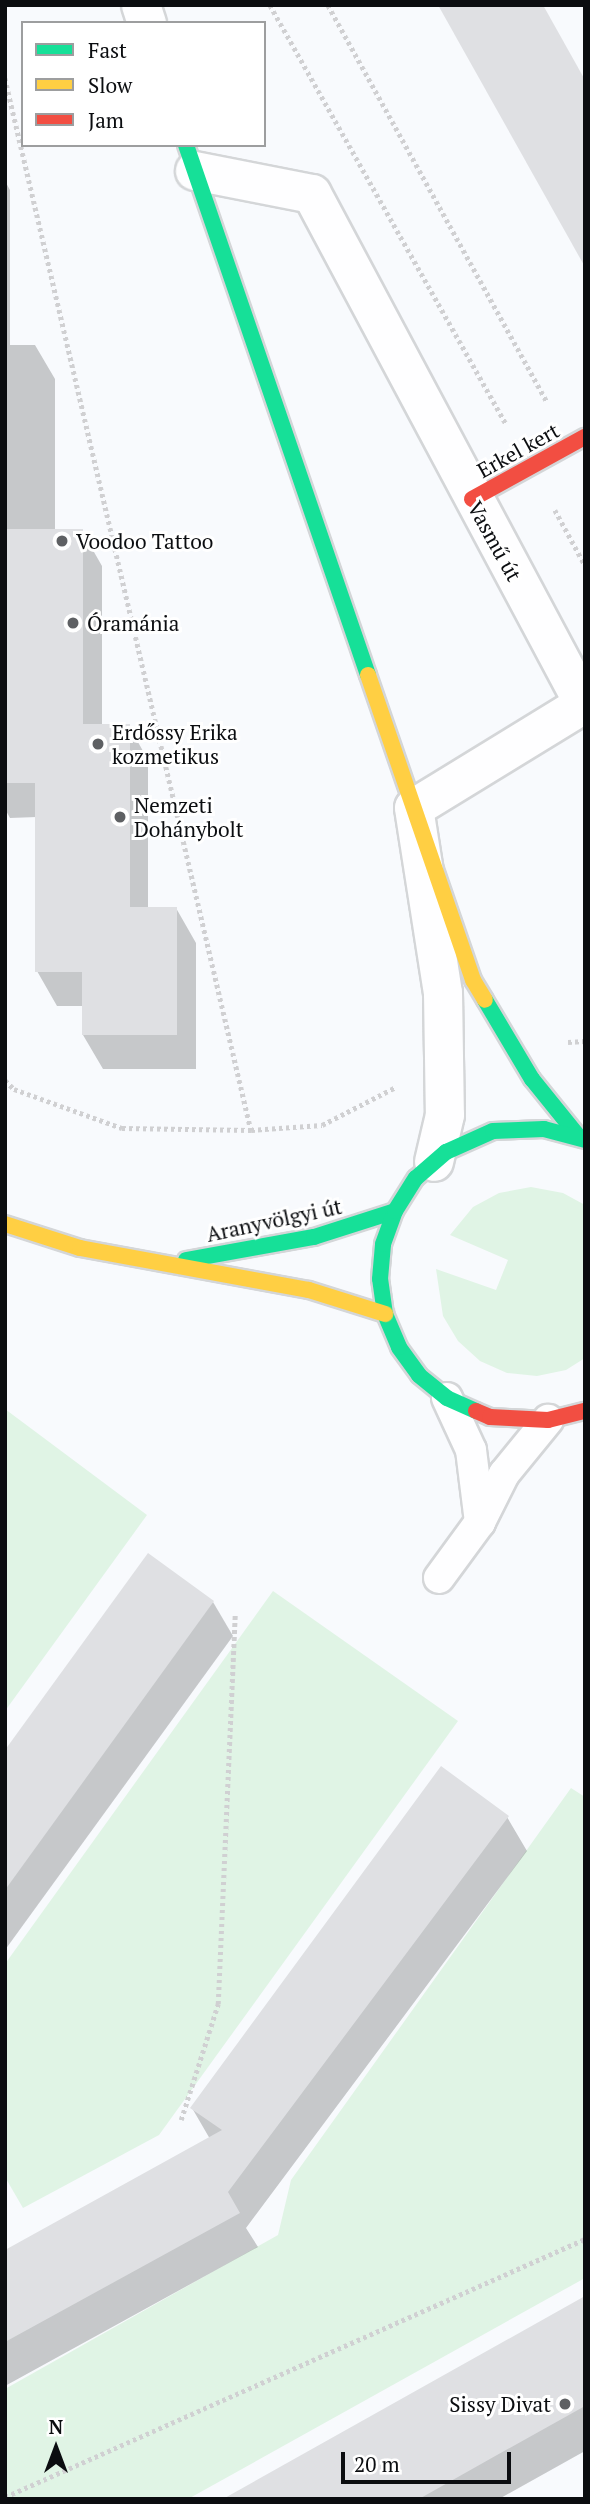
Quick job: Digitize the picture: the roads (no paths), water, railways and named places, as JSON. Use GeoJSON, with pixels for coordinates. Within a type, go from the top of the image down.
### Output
{"type":"FeatureCollection","features":[{"type":"Feature","properties":{"kind":"street","name":"Vasmű út"},"geometry":{"type":"LineString","coordinates":[[191,158],[312,194],[472,499],[584,704],[414,808]]}},
{"type":"Feature","properties":{"kind":"street","name":"Vasmű út"},"geometry":{"type":"LineString","coordinates":[[191,158],[473,980],[532,1079],[581,1138]]}},
{"type":"Feature","properties":{"kind":"street","name":"Erkel kert"},"geometry":{"type":"LineString","coordinates":[[472,499],[577,441]]}},
{"type":"Feature","properties":{"kind":"street","name":"Vasmű út"},"geometry":{"type":"LineString","coordinates":[[414,808],[443,993],[445,1115],[434,1162]]}},
{"type":"Feature","properties":{"kind":"street"},"geometry":{"type":"LineString","coordinates":[[581,1138],[544,1129],[492,1131],[434,1162],[416,1178],[395,1211],[382,1256],[385,1314],[412,1366],[447,1398],[490,1417],[548,1420],[585,1411]]}},
{"type":"Feature","properties":{"kind":"street","name":"Aranyvölgyi út"},"geometry":{"type":"LineString","coordinates":[[161,1265],[314,1237],[395,1211]]}},
{"type":"Feature","properties":{"kind":"street","name":"Aranyvölgyi út"},"geometry":{"type":"LineString","coordinates":[[5,1224],[80,1248],[161,1265],[309,1290],[385,1314]]}},
{"type":"Feature","properties":{"kind":"lane"},"geometry":{"type":"LineString","coordinates":[[447,1398],[471,1450],[480,1522]]}},
{"type":"Feature","properties":{"kind":"lane"},"geometry":{"type":"LineString","coordinates":[[439,1578],[480,1522],[504,1475],[548,1420]]}},
{"type":"Feature","properties":{"kind":"place","name":"Voodoo Tattoo"},"geometry":{"type":"Point","coordinates":[62,541]}},
{"type":"Feature","properties":{"kind":"place","name":"Óramánia"},"geometry":{"type":"Point","coordinates":[73,623]}},
{"type":"Feature","properties":{"kind":"place","name":"Erdőssy Erika kozmetikus"},"geometry":{"type":"Point","coordinates":[98,744]}},
{"type":"Feature","properties":{"kind":"place","name":"Nemzeti Dohánybolt"},"geometry":{"type":"Point","coordinates":[120,817]}},
{"type":"Feature","properties":{"kind":"place","name":"Sissy Divat"},"geometry":{"type":"Point","coordinates":[565,2404]}}]}
